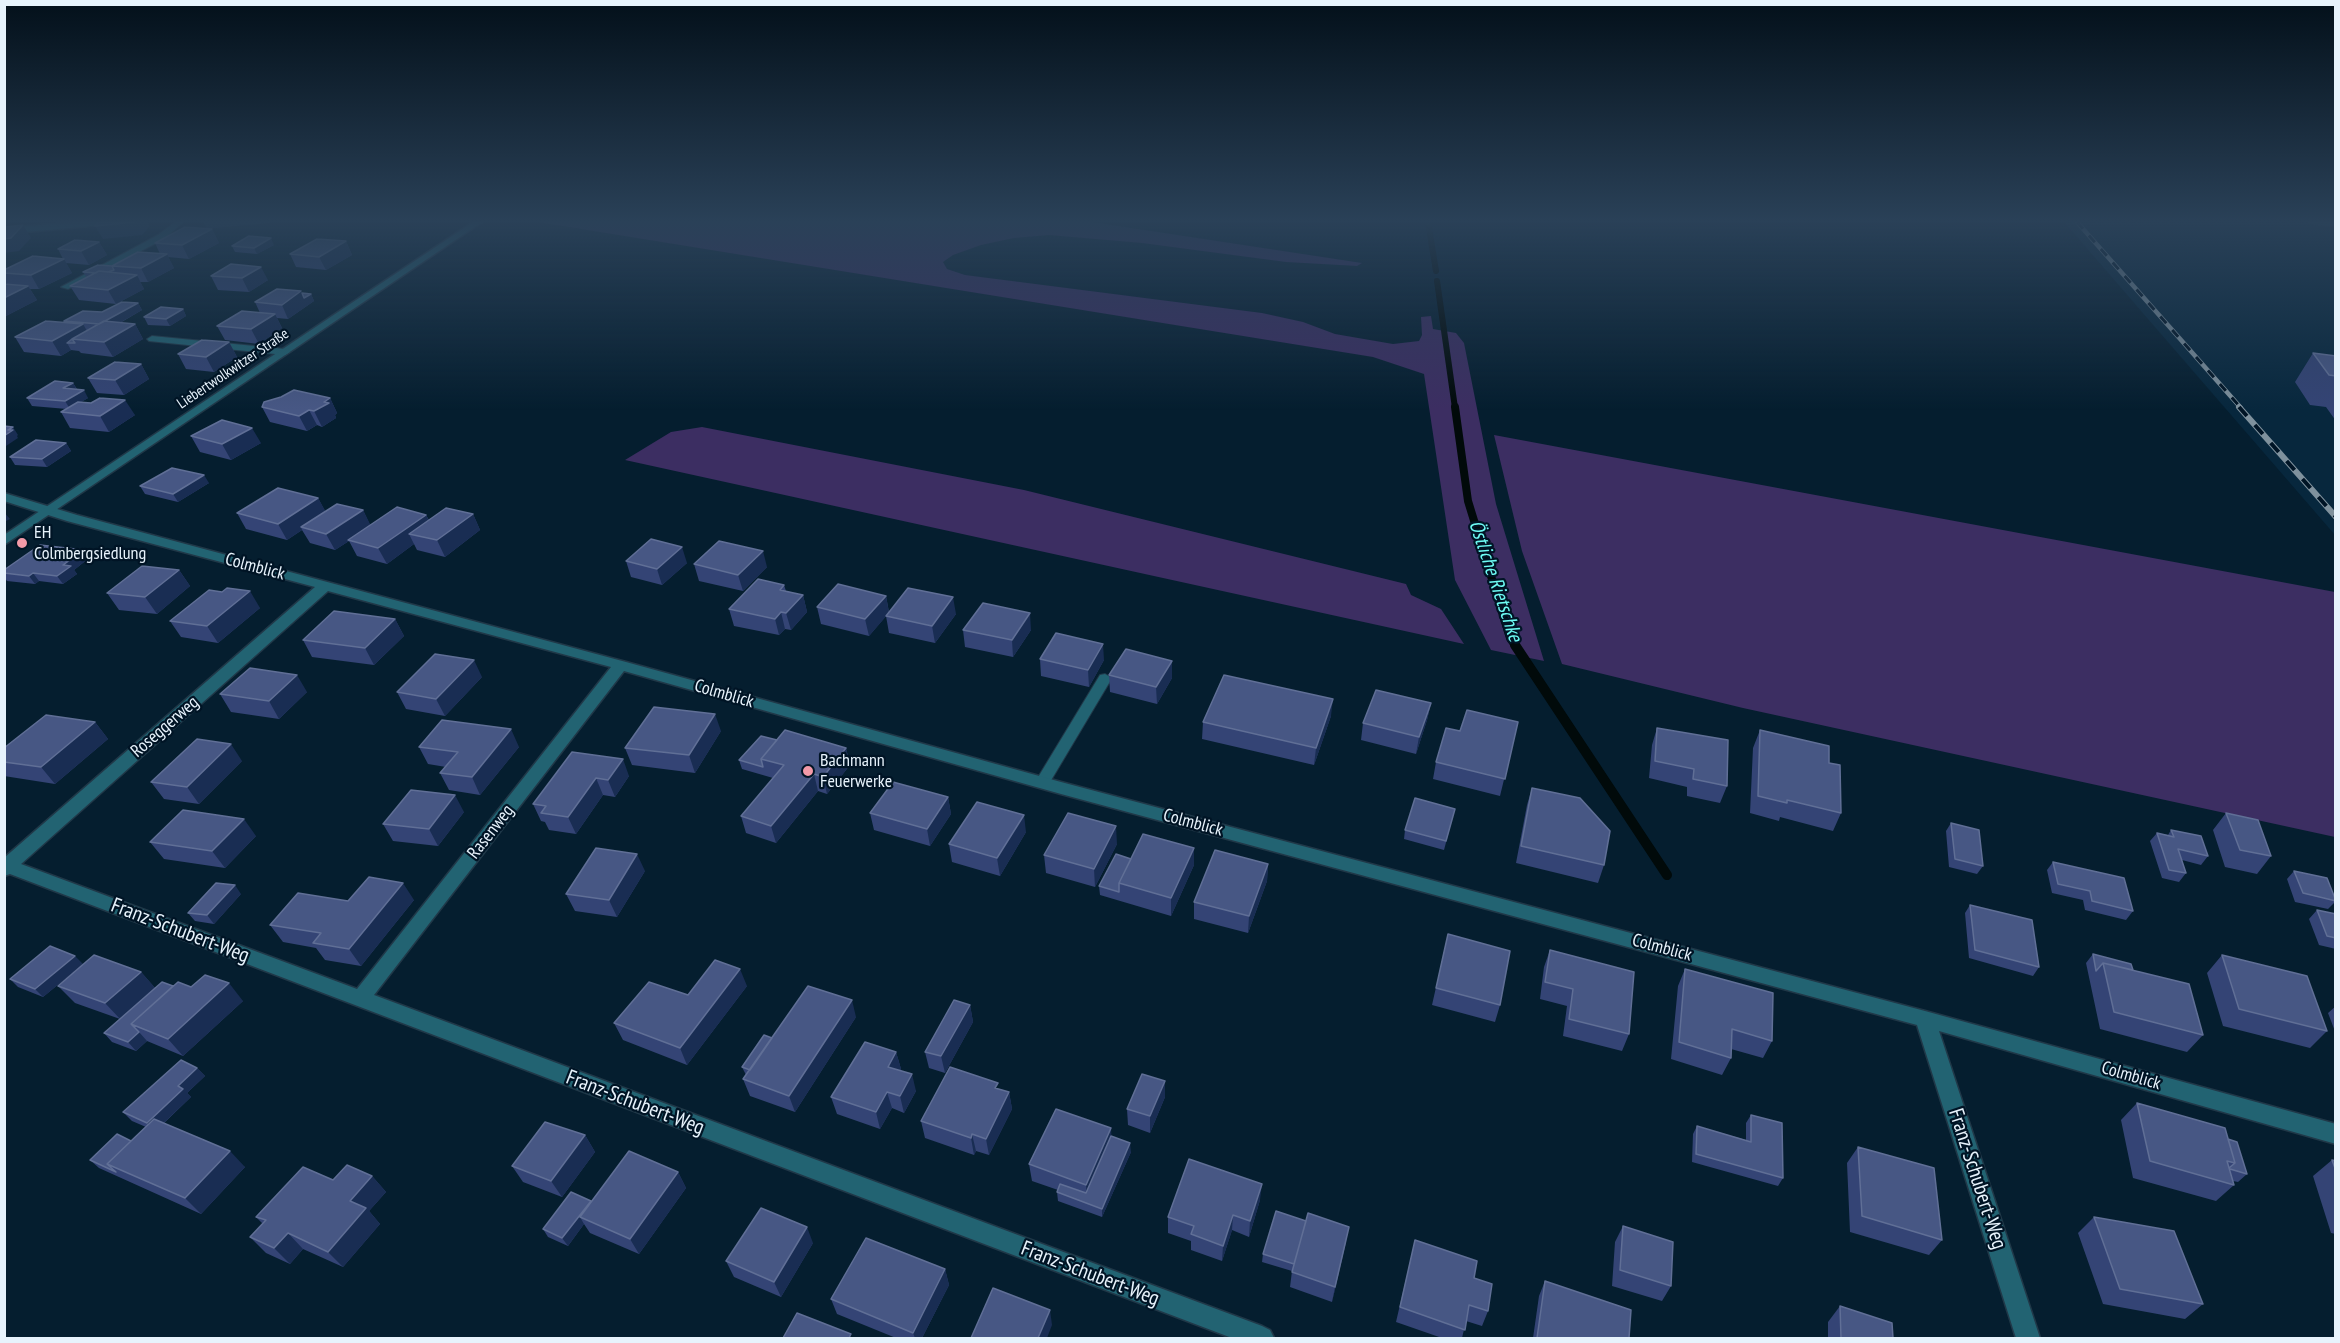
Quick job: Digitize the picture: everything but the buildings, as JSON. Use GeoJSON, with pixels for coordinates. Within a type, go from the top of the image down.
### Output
{"type":"FeatureCollection","features":[{"type":"Feature","properties":{"kind":"street","name":"Liebertwolkwitzer Straße"},"geometry":{"type":"LineString","coordinates":[[4,541],[385,285]]}},
{"type":"Feature","properties":{"kind":"street","name":"Colmblick"},"geometry":{"type":"LineString","coordinates":[[4,497],[621,665],[1042,783],[1925,1019],[2336,1134]]}},
{"type":"Feature","properties":{"kind":"street","name":"Roseggerweg"},"geometry":{"type":"LineString","coordinates":[[6,867],[325,586]]}},
{"type":"Feature","properties":{"kind":"street","name":"Rasenweg"},"geometry":{"type":"LineString","coordinates":[[360,999],[621,665]]}},
{"type":"Feature","properties":{"kind":"street","name":"Franz-Schubert-Weg"},"geometry":{"type":"LineString","coordinates":[[6,867],[1262,1338]]}},
{"type":"Feature","properties":{"kind":"street","name":"Franz-Schubert-Weg"},"geometry":{"type":"LineString","coordinates":[[1925,1019],[2028,1338]]}},
{"type":"Feature","properties":{"kind":"lane"},"geometry":{"type":"LineString","coordinates":[[65,287],[69,285]]}},
{"type":"Feature","properties":{"kind":"lane"},"geometry":{"type":"LineString","coordinates":[[152,339],[285,352]]}},
{"type":"Feature","properties":{"kind":"lane"},"geometry":{"type":"LineString","coordinates":[[1042,783],[1105,678]]}},
{"type":"Feature","properties":{"kind":"shaded area"},"geometry":{"type":"Polygon","coordinates":[[[926,285],[1041,285],[1262,313],[1303,322],[1335,334],[1393,344],[1419,341],[1422,335],[1421,317],[1431,316],[1433,329],[1456,333],[1464,343],[1496,504],[1544,661],[1491,650],[1455,580],[1424,374],[1373,357],[926,285]]]}},
{"type":"Feature","properties":{"kind":"shaded area"},"geometry":{"type":"Polygon","coordinates":[[[2118,285],[2335,285],[2335,535],[2118,285]]]}},
{"type":"Feature","properties":{"kind":"shaded area"},"geometry":{"type":"Polygon","coordinates":[[[702,427],[1024,490],[1406,584],[1411,595],[1441,609],[1464,644],[625,460],[671,432],[702,427]]]}},
{"type":"Feature","properties":{"kind":"shaded area"},"geometry":{"type":"Polygon","coordinates":[[[1494,435],[2335,592],[2335,837],[1743,708],[1562,664],[1522,551],[1494,435]]]}},
{"type":"Feature","properties":{"kind":"waterway","name":"Östliche Rietschke"},"geometry":{"type":"LineString","coordinates":[[1438,285],[1455,408]]}},
{"type":"Feature","properties":{"kind":"waterway","name":"Östliche Rietschke"},"geometry":{"type":"LineString","coordinates":[[1455,407],[1468,501],[1510,638],[1516,647]]}},
{"type":"Feature","properties":{"kind":"waterway","name":"Östliche Rietschke"},"geometry":{"type":"LineString","coordinates":[[1515,645],[1667,875]]}},
{"type":"Feature","properties":{"kind":"railway"},"geometry":{"type":"LineString","coordinates":[[2132,285],[2241,408]]}},
{"type":"Feature","properties":{"kind":"railway"},"geometry":{"type":"LineString","coordinates":[[2239,407],[2336,517]]}},
{"type":"Feature","properties":{"kind":"place","name":"EH Colmbergsiedlung"},"geometry":{"type":"Point","coordinates":[22,543]}},
{"type":"Feature","properties":{"kind":"place","name":"Bachmann Feuerwerke"},"geometry":{"type":"Point","coordinates":[808,771]}}]}
